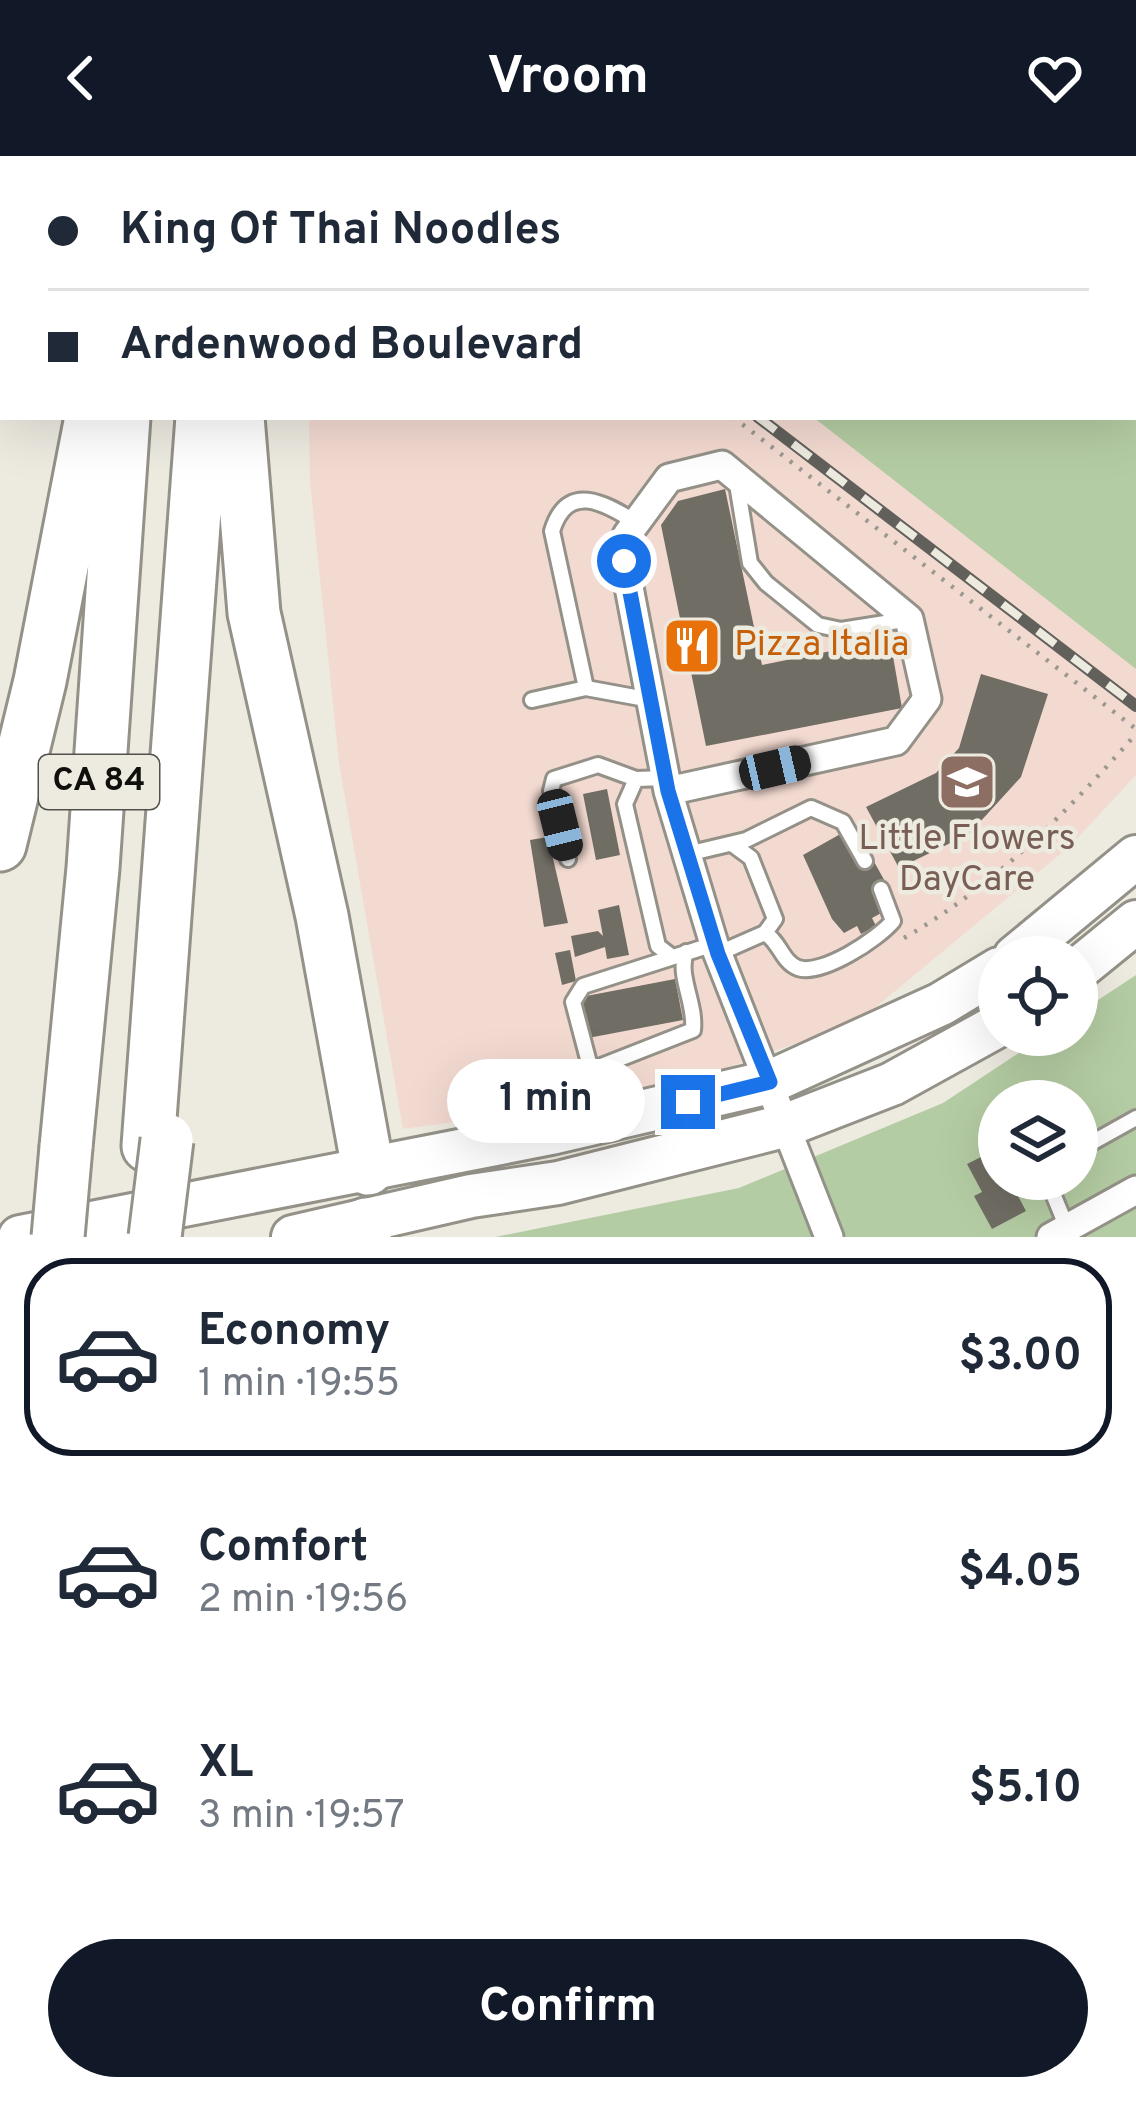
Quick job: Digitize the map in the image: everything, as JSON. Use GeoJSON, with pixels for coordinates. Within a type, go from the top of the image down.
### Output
{"type":"FeatureCollection","features":[{"type":"Feature","properties":{"kind":"highway"},"geometry":{"type":"LineString","coordinates":[[0,845],[40,681],[90,420]]}},
{"type":"Feature","properties":{"kind":"highway","name":"CA 84"},"geometry":{"type":"LineString","coordinates":[[58,1237],[93,868],[124,420]]}},
{"type":"Feature","properties":{"kind":"highway","name":"CA 84"},"geometry":{"type":"LineString","coordinates":[[155,1237],[202,420]]}},
{"type":"Feature","properties":{"kind":"highway","name":"CA 84"},"geometry":{"type":"LineString","coordinates":[[137,1237],[157,1143],[220,420]]}},
{"type":"Feature","properties":{"kind":"highway"},"geometry":{"type":"LineString","coordinates":[[238,420],[254,614],[326,938],[368,1169]]}},
{"type":"Feature","properties":{"kind":"main road"},"geometry":{"type":"LineString","coordinates":[[1040,936],[1136,857]]}},
{"type":"Feature","properties":{"kind":"main road"},"geometry":{"type":"LineString","coordinates":[[1098,953],[1136,922]]}},
{"type":"Feature","properties":{"kind":"main road"},"geometry":{"type":"LineString","coordinates":[[20,1237],[604,1121],[770,1082],[941,1004],[978,982]]}},
{"type":"Feature","properties":{"kind":"main road"},"geometry":{"type":"LineString","coordinates":[[293,1237],[365,1231],[784,1126],[892,1084],[978,1037]]}},
{"type":"Feature","properties":{"kind":"main road"},"geometry":{"type":"LineString","coordinates":[[365,1231],[368,1169]]}},
{"type":"Feature","properties":{"kind":"street"},"geometry":{"type":"LineString","coordinates":[[667,784],[896,741],[927,699],[909,619],[722,465],[669,478],[634,522],[624,561],[667,784],[687,854],[716,949],[829,1237]]}},
{"type":"Feature","properties":{"kind":"street"},"geometry":{"type":"LineString","coordinates":[[1059,1233],[1136,1190]]}},
{"type":"Feature","properties":{"kind":"lane"},"geometry":{"type":"LineString","coordinates":[[735,476],[750,563],[766,583],[818,625],[841,630],[909,619]]}},
{"type":"Feature","properties":{"kind":"lane"},"geometry":{"type":"LineString","coordinates":[[586,688],[552,531],[562,510],[586,498],[599,499],[634,522]]}},
{"type":"Feature","properties":{"kind":"lane"},"geometry":{"type":"LineString","coordinates":[[532,700],[586,688],[651,700]]}},
{"type":"Feature","properties":{"kind":"lane"},"geometry":{"type":"LineString","coordinates":[[568,859],[551,791],[554,779],[598,765],[667,784]]}},
{"type":"Feature","properties":{"kind":"lane"},"geometry":{"type":"LineString","coordinates":[[636,779],[626,804],[658,946],[679,954]]}},
{"type":"Feature","properties":{"kind":"lane"},"geometry":{"type":"LineString","coordinates":[[687,854],[732,844],[811,808],[843,822],[865,861]]}},
{"type":"Feature","properties":{"kind":"lane"},"geometry":{"type":"LineString","coordinates":[[604,1121],[573,1002],[583,986],[679,954],[716,949],[765,933],[776,920],[751,858],[732,844]]}},
{"type":"Feature","properties":{"kind":"lane"},"geometry":{"type":"LineString","coordinates":[[765,933],[776,939],[788,961],[801,969],[820,968],[893,921],[880,889]]}},
{"type":"Feature","properties":{"kind":"lane"},"geometry":{"type":"LineString","coordinates":[[591,1070],[692,1030],[695,1009],[679,954]]}},
{"type":"Feature","properties":{"kind":"lane"},"geometry":{"type":"LineString","coordinates":[[1098,1139],[1136,1118]]}},
{"type":"Feature","properties":{"kind":"lane"},"geometry":{"type":"LineString","coordinates":[[1052,1200],[1059,1233]]}},
{"type":"Feature","properties":{"kind":"path"},"geometry":{"type":"LineString","coordinates":[[738,420],[1136,731],[1072,806],[975,895],[889,946]]}},
{"type":"Feature","properties":{"kind":"shaded area"},"geometry":{"type":"Polygon","coordinates":[[[309,420],[1136,420],[1136,775],[1070,846],[859,1021],[650,1095],[403,1129],[339,763],[310,481],[309,420]]]}},
{"type":"Feature","properties":{"kind":"green space"},"geometry":{"type":"Polygon","coordinates":[[[817,420],[1136,420],[1136,669],[817,420]]]}},
{"type":"Feature","properties":{"kind":"green space"},"geometry":{"type":"Polygon","coordinates":[[[1136,975],[1136,1237],[495,1237],[739,1188],[943,1103],[1014,1056],[1098,1056],[1098,1000],[1136,975]]]}},
{"type":"Feature","properties":{"kind":"building"},"geometry":{"type":"Polygon","coordinates":[[[725,489],[762,665],[890,639],[902,708],[706,746],[661,525],[678,501],[725,489]]]}},
{"type":"Feature","properties":{"kind":"building"},"geometry":{"type":"Polygon","coordinates":[[[981,674],[1048,694],[1021,777],[969,834],[899,868],[866,807],[936,773],[959,748],[981,674]]]}},
{"type":"Feature","properties":{"kind":"building"},"geometry":{"type":"Polygon","coordinates":[[[607,789],[620,855],[596,860],[583,794],[607,789]]]}},
{"type":"Feature","properties":{"kind":"building"},"geometry":{"type":"Polygon","coordinates":[[[844,832],[861,864],[872,858],[887,885],[875,892],[885,911],[872,918],[876,926],[861,934],[857,926],[844,933],[832,919],[803,855],[844,832]]]}},
{"type":"Feature","properties":{"kind":"building"},"geometry":{"type":"Polygon","coordinates":[[[548,837],[568,923],[544,927],[530,840],[548,837]]]}},
{"type":"Feature","properties":{"kind":"building"},"geometry":{"type":"Polygon","coordinates":[[[619,905],[629,955],[607,959],[605,947],[575,957],[571,936],[598,931],[603,936],[598,910],[619,905]]]}},
{"type":"Feature","properties":{"kind":"building"},"geometry":{"type":"Polygon","coordinates":[[[570,950],[576,981],[562,985],[555,953],[570,950]]]}},
{"type":"Feature","properties":{"kind":"building"},"geometry":{"type":"Polygon","coordinates":[[[675,979],[683,1020],[588,1038],[581,997],[675,979]]]}},
{"type":"Feature","properties":{"kind":"building"},"geometry":{"type":"Polygon","coordinates":[[[978,1158],[978,1185],[967,1164],[978,1158]]]}},
{"type":"Feature","properties":{"kind":"building"},"geometry":{"type":"Polygon","coordinates":[[[978,1194],[978,1200],[1020,1200],[1026,1211],[992,1229],[974,1196],[978,1194]]]}},
{"type":"Feature","properties":{"kind":"railway"},"geometry":{"type":"LineString","coordinates":[[762,420],[1136,706]]}},
{"type":"Feature","properties":{"kind":"place","name":"Pizza Italia"},"geometry":{"type":"Point","coordinates":[692,646]}},
{"type":"Feature","properties":{"kind":"place","name":"Little Flowers DayCare"},"geometry":{"type":"Point","coordinates":[967,782]}},
{"type":"Feature","properties":{"kind":"route"},"geometry":{"type":"LineString","coordinates":[[624,561],[668,791],[718,954],[770,1082],[688,1102]]}}]}
